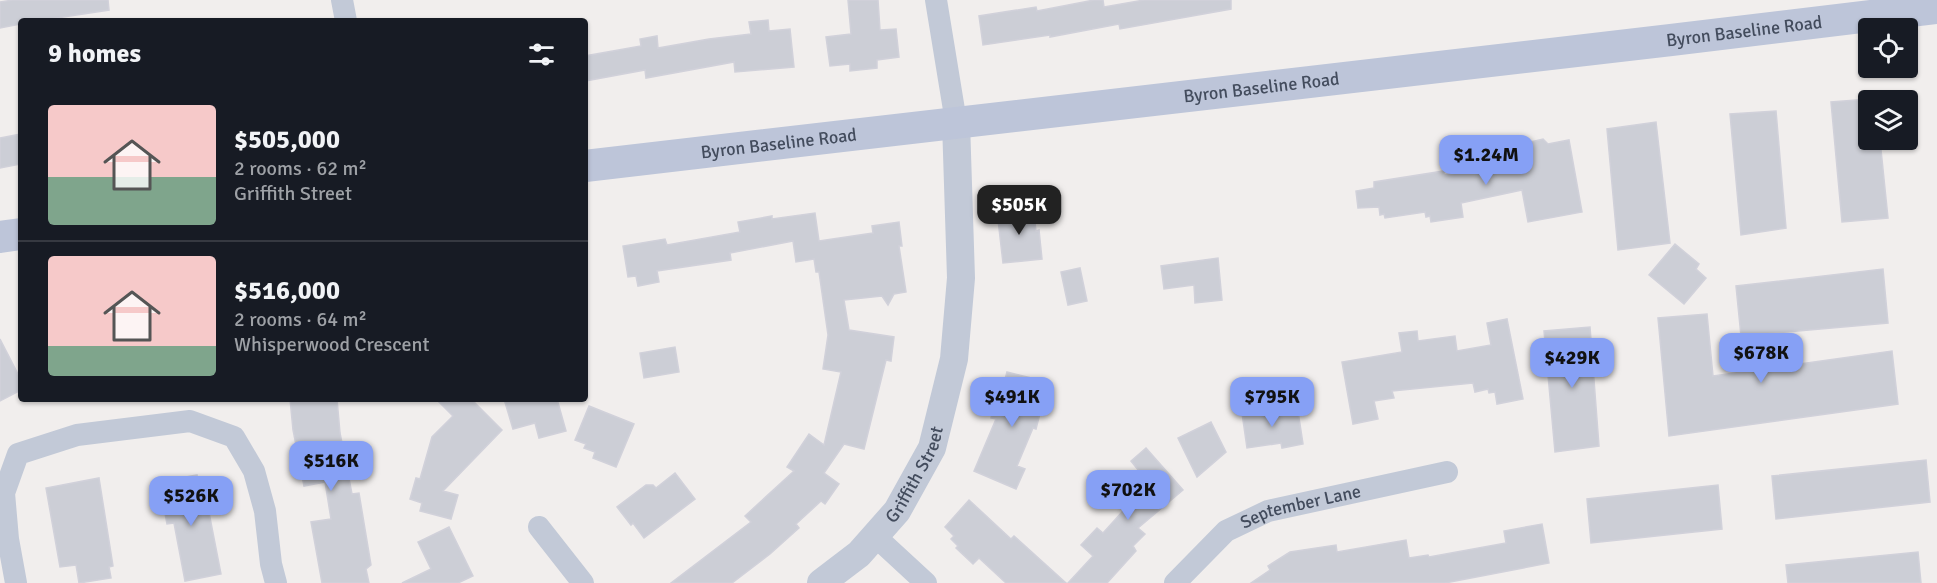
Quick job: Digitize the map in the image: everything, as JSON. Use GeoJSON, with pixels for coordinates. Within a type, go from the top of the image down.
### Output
{"type":"FeatureCollection","features":[{"type":"Feature","properties":{"kind":"main road","name":"Byron Baseline Road"},"geometry":{"type":"LineString","coordinates":[[588,166],[1937,8]]}},
{"type":"Feature","properties":{"kind":"main road"},"geometry":{"type":"LineString","coordinates":[[0,237],[18,234]]}},
{"type":"Feature","properties":{"kind":"street"},"geometry":{"type":"LineString","coordinates":[[342,0],[345,18]]}},
{"type":"Feature","properties":{"kind":"street"},"geometry":{"type":"LineString","coordinates":[[936,0],[956,122]]}},
{"type":"Feature","properties":{"kind":"street","name":"Griffith Street"},"geometry":{"type":"LineString","coordinates":[[821,583],[859,554],[897,511],[932,448],[954,359],[961,278],[956,122]]}},
{"type":"Feature","properties":{"kind":"street"},"geometry":{"type":"LineString","coordinates":[[16,583],[8,540],[4,493],[18,454],[77,435],[190,421],[234,437],[254,471],[265,511],[271,564],[276,583]]}},
{"type":"Feature","properties":{"kind":"street","name":"September Lane"},"geometry":{"type":"LineString","coordinates":[[1175,583],[1226,531],[1268,511],[1447,472]]}},
{"type":"Feature","properties":{"kind":"street"},"geometry":{"type":"LineString","coordinates":[[539,527],[583,583]]}},
{"type":"Feature","properties":{"kind":"street"},"geometry":{"type":"LineString","coordinates":[[875,536],[926,583]]}},
{"type":"Feature","properties":{"kind":"building"},"geometry":{"type":"Polygon","coordinates":[[[108,0],[109,10],[57,18],[18,18],[18,25],[0,28],[0,2],[108,0]]]}},
{"type":"Feature","properties":{"kind":"building"},"geometry":{"type":"Polygon","coordinates":[[[848,0],[878,0],[880,30],[896,29],[899,57],[877,60],[877,68],[850,71],[850,64],[830,66],[826,37],[851,34],[848,0]]]}},
{"type":"Feature","properties":{"kind":"building"},"geometry":{"type":"Polygon","coordinates":[[[1103,0],[1104,7],[1144,0],[1231,0],[1231,9],[1120,29],[1119,24],[1050,37],[1050,35],[983,45],[979,16],[1036,7],[1037,11],[1103,0]]]}},
{"type":"Feature","properties":{"kind":"building"},"geometry":{"type":"Polygon","coordinates":[[[768,20],[769,31],[790,29],[794,67],[735,72],[734,62],[646,78],[645,70],[588,80],[588,55],[641,46],[640,39],[657,36],[658,48],[751,34],[749,22],[768,20]]]}},
{"type":"Feature","properties":{"kind":"building"},"geometry":{"type":"Polygon","coordinates":[[[1858,100],[1858,150],[1881,150],[1888,218],[1842,222],[1831,102],[1858,100]]]}},
{"type":"Feature","properties":{"kind":"building"},"geometry":{"type":"Polygon","coordinates":[[[1776,111],[1786,228],[1741,235],[1730,114],[1776,111]]]}},
{"type":"Feature","properties":{"kind":"building"},"geometry":{"type":"Polygon","coordinates":[[[1656,122],[1670,243],[1618,250],[1607,129],[1656,122]]]}},
{"type":"Feature","properties":{"kind":"building"},"geometry":{"type":"Polygon","coordinates":[[[18,135],[18,165],[0,168],[0,138],[18,135]]]}},
{"type":"Feature","properties":{"kind":"building"},"geometry":{"type":"Polygon","coordinates":[[[1543,139],[1548,144],[1569,140],[1582,212],[1528,222],[1522,190],[1461,203],[1463,217],[1431,222],[1430,216],[1426,217],[1425,212],[1385,218],[1384,214],[1380,215],[1379,207],[1358,208],[1356,191],[1374,188],[1374,182],[1444,171],[1444,175],[1492,167],[1491,159],[1511,155],[1510,147],[1543,139]]]}},
{"type":"Feature","properties":{"kind":"building"},"geometry":{"type":"Polygon","coordinates":[[[1030,207],[1031,215],[1034,214],[1036,231],[1039,230],[1042,259],[1003,263],[997,211],[1030,207]]]}},
{"type":"Feature","properties":{"kind":"building"},"geometry":{"type":"Polygon","coordinates":[[[815,213],[819,241],[873,233],[872,226],[899,222],[902,246],[899,246],[906,292],[894,294],[888,305],[882,296],[844,300],[849,330],[894,337],[891,361],[886,360],[864,449],[844,444],[824,473],[839,484],[825,504],[821,501],[796,524],[799,528],[732,583],[671,583],[751,522],[745,516],[794,471],[787,467],[809,434],[824,445],[841,372],[823,369],[828,335],[819,272],[816,272],[814,259],[796,262],[793,241],[730,253],[731,260],[657,271],[659,282],[638,286],[636,276],[628,277],[623,246],[665,239],[667,245],[740,232],[738,222],[772,216],[772,219],[815,213]]]}},
{"type":"Feature","properties":{"kind":"building"},"geometry":{"type":"Polygon","coordinates":[[[1675,244],[1699,264],[1696,269],[1706,278],[1684,304],[1649,275],[1675,244]]]}},
{"type":"Feature","properties":{"kind":"building"},"geometry":{"type":"Polygon","coordinates":[[[1218,258],[1222,300],[1195,303],[1194,285],[1164,289],[1161,266],[1218,258]]]}},
{"type":"Feature","properties":{"kind":"building"},"geometry":{"type":"Polygon","coordinates":[[[1080,268],[1087,301],[1068,305],[1061,272],[1080,268]]]}},
{"type":"Feature","properties":{"kind":"building"},"geometry":{"type":"Polygon","coordinates":[[[1883,269],[1888,323],[1741,336],[1736,286],[1883,269]]]}},
{"type":"Feature","properties":{"kind":"building"},"geometry":{"type":"Polygon","coordinates":[[[1707,314],[1713,376],[1892,351],[1898,404],[1669,436],[1658,318],[1707,314]]]}},
{"type":"Feature","properties":{"kind":"building"},"geometry":{"type":"Polygon","coordinates":[[[1507,319],[1523,399],[1497,404],[1495,392],[1489,393],[1488,389],[1475,392],[1473,383],[1392,391],[1394,398],[1374,401],[1378,419],[1353,424],[1342,362],[1402,352],[1399,333],[1417,331],[1418,341],[1455,336],[1457,351],[1491,345],[1487,323],[1507,319]]]}},
{"type":"Feature","properties":{"kind":"building"},"geometry":{"type":"Polygon","coordinates":[[[1590,327],[1599,446],[1555,452],[1544,331],[1590,327]]]}},
{"type":"Feature","properties":{"kind":"building"},"geometry":{"type":"Polygon","coordinates":[[[0,339],[18,374],[18,392],[0,401],[0,339]]]}},
{"type":"Feature","properties":{"kind":"building"},"geometry":{"type":"Polygon","coordinates":[[[675,347],[679,372],[644,378],[640,353],[675,347]]]}},
{"type":"Feature","properties":{"kind":"building"},"geometry":{"type":"Polygon","coordinates":[[[1007,372],[1048,382],[1036,429],[1033,428],[1017,466],[1025,469],[1016,489],[974,471],[996,419],[991,418],[997,393],[1001,394],[1007,372]]]}},
{"type":"Feature","properties":{"kind":"building"},"geometry":{"type":"Polygon","coordinates":[[[290,402],[337,402],[340,433],[352,494],[359,493],[371,565],[366,569],[369,583],[322,583],[311,522],[331,519],[325,482],[304,486],[293,430],[290,402]]]}},
{"type":"Feature","properties":{"kind":"building"},"geometry":{"type":"Polygon","coordinates":[[[439,402],[474,402],[502,430],[443,491],[458,495],[451,519],[420,511],[422,503],[410,499],[416,478],[420,479],[432,437],[453,416],[439,402]]]}},
{"type":"Feature","properties":{"kind":"building"},"geometry":{"type":"Polygon","coordinates":[[[505,402],[558,402],[566,431],[539,438],[535,423],[513,429],[505,402]]]}},
{"type":"Feature","properties":{"kind":"building"},"geometry":{"type":"Polygon","coordinates":[[[589,406],[634,424],[616,467],[593,458],[595,452],[584,448],[586,444],[575,440],[589,406]]]}},
{"type":"Feature","properties":{"kind":"building"},"geometry":{"type":"Polygon","coordinates":[[[1278,407],[1279,414],[1298,411],[1303,444],[1282,448],[1281,443],[1247,448],[1242,413],[1278,407]]]}},
{"type":"Feature","properties":{"kind":"building"},"geometry":{"type":"Polygon","coordinates":[[[1211,422],[1226,452],[1197,477],[1178,438],[1211,422]]]}},
{"type":"Feature","properties":{"kind":"building"},"geometry":{"type":"Polygon","coordinates":[[[1146,448],[1183,490],[1138,528],[1145,534],[1133,546],[1136,551],[1107,583],[1068,583],[1093,556],[1081,545],[1097,528],[1103,533],[1132,501],[1120,487],[1139,471],[1131,461],[1146,448]]]}},
{"type":"Feature","properties":{"kind":"building"},"geometry":{"type":"Polygon","coordinates":[[[1926,460],[1930,502],[1776,519],[1772,476],[1926,460]]]}},
{"type":"Feature","properties":{"kind":"building"},"geometry":{"type":"Polygon","coordinates":[[[675,473],[695,499],[644,538],[617,507],[646,485],[653,485],[656,488],[675,473]]]}},
{"type":"Feature","properties":{"kind":"building"},"geometry":{"type":"Polygon","coordinates":[[[197,475],[200,493],[205,492],[221,574],[185,581],[174,523],[167,524],[159,482],[197,475]]]}},
{"type":"Feature","properties":{"kind":"building"},"geometry":{"type":"Polygon","coordinates":[[[99,478],[113,566],[109,567],[111,578],[79,583],[76,565],[60,567],[46,488],[99,478]]]}},
{"type":"Feature","properties":{"kind":"building"},"geometry":{"type":"Polygon","coordinates":[[[1718,485],[1722,529],[1591,543],[1587,499],[1718,485]]]}},
{"type":"Feature","properties":{"kind":"building"},"geometry":{"type":"Polygon","coordinates":[[[969,500],[1011,539],[1014,536],[1066,583],[1006,583],[979,558],[973,564],[956,548],[958,546],[951,539],[954,536],[945,527],[969,500]]]}},
{"type":"Feature","properties":{"kind":"building"},"geometry":{"type":"Polygon","coordinates":[[[1542,524],[1549,563],[1445,583],[1251,583],[1270,570],[1268,566],[1290,552],[1336,545],[1337,552],[1406,540],[1409,558],[1428,555],[1429,557],[1506,543],[1504,531],[1542,524]]]}},
{"type":"Feature","properties":{"kind":"building"},"geometry":{"type":"Polygon","coordinates":[[[449,527],[473,576],[458,583],[402,583],[431,569],[418,542],[449,527]]]}},
{"type":"Feature","properties":{"kind":"building"},"geometry":{"type":"Polygon","coordinates":[[[1918,552],[1921,583],[1788,583],[1786,565],[1918,552]]]}}]}
